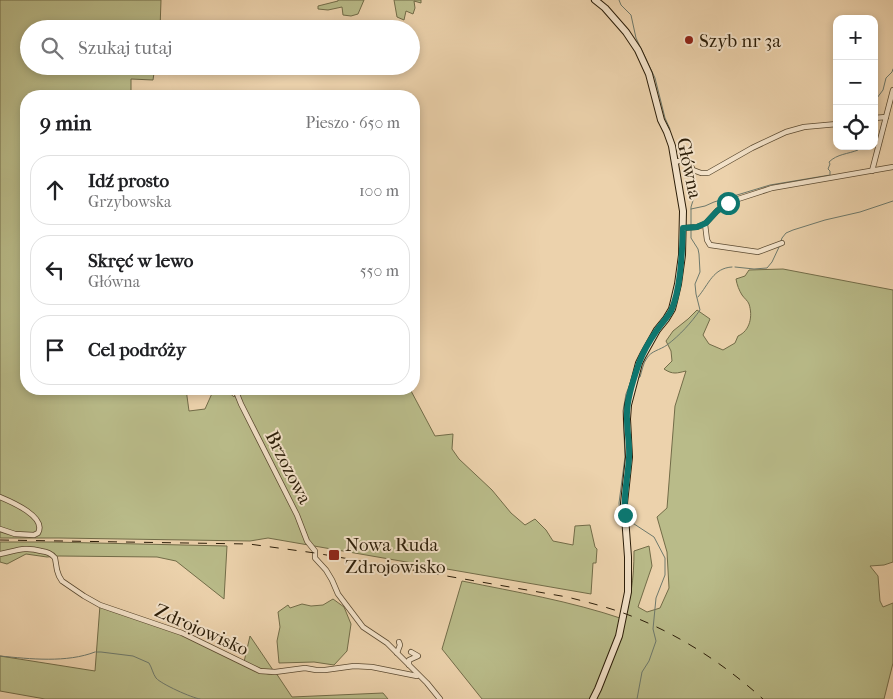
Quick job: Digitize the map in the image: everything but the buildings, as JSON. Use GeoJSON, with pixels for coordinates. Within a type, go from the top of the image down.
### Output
{"type":"FeatureCollection","features":[{"type":"Feature","properties":{"kind":"street","name":"Główna"},"geometry":{"type":"LineString","coordinates":[[593,699],[620,636],[628,592],[625,518],[625,491],[629,457],[627,412],[644,353],[672,309],[688,228],[670,139],[659,114],[652,81],[638,50],[626,32],[608,11],[595,0]]}},
{"type":"Feature","properties":{"kind":"street"},"geometry":{"type":"LineString","coordinates":[[872,170],[893,90]]}},
{"type":"Feature","properties":{"kind":"street"},"geometry":{"type":"LineString","coordinates":[[878,118],[886,117]]}},
{"type":"Feature","properties":{"kind":"street"},"geometry":{"type":"LineString","coordinates":[[675,162],[685,159],[693,170],[708,173],[752,148],[786,132],[812,126],[833,124]]}},
{"type":"Feature","properties":{"kind":"street"},"geometry":{"type":"LineString","coordinates":[[688,228],[705,224],[717,211],[735,200],[772,188],[893,167]]}},
{"type":"Feature","properties":{"kind":"street"},"geometry":{"type":"LineString","coordinates":[[705,224],[707,240],[710,244],[758,252],[780,243]]}},
{"type":"Feature","properties":{"kind":"street","name":"Brzozowa"},"geometry":{"type":"LineString","coordinates":[[237,395],[307,541],[315,550],[315,558],[326,570],[338,594],[363,627],[387,643],[397,653]]}},
{"type":"Feature","properties":{"kind":"street"},"geometry":{"type":"LineString","coordinates":[[0,497],[34,516],[40,525],[38,533],[34,535],[15,534],[0,529]]}},
{"type":"Feature","properties":{"kind":"street","name":"Zdrojowisko"},"geometry":{"type":"LineString","coordinates":[[0,554],[24,548],[32,548],[49,553],[55,558],[57,570],[62,581],[100,605],[182,633],[260,671],[275,672],[305,668],[325,670],[354,666],[372,667],[418,675]]}},
{"type":"Feature","properties":{"kind":"street"},"geometry":{"type":"LineString","coordinates":[[399,642],[400,645],[397,653],[440,699]]}},
{"type":"Feature","properties":{"kind":"street"},"geometry":{"type":"LineString","coordinates":[[409,665],[409,660],[418,656],[411,652]]}},
{"type":"Feature","properties":{"kind":"green space"},"geometry":{"type":"Polygon","coordinates":[[[0,0],[161,0],[160,20],[20,20],[20,75],[154,75],[153,80],[131,79],[131,90],[20,90],[20,395],[187,395],[189,411],[205,409],[211,395],[232,395],[234,397],[235,395],[413,395],[435,436],[453,434],[452,449],[459,459],[525,525],[535,519],[546,530],[553,541],[573,545],[575,526],[590,525],[597,549],[596,563],[593,563],[591,594],[268,538],[250,541],[0,538],[0,0]]]}},
{"type":"Feature","properties":{"kind":"green space"},"geometry":{"type":"Polygon","coordinates":[[[338,0],[364,0],[358,14],[351,16],[343,15],[342,7],[328,10],[318,9],[318,6],[338,0]]]}},
{"type":"Feature","properties":{"kind":"green space"},"geometry":{"type":"Polygon","coordinates":[[[394,0],[421,0],[421,3],[414,1],[415,8],[413,14],[406,11],[404,20],[397,17],[394,0]]]}},
{"type":"Feature","properties":{"kind":"green space"},"geometry":{"type":"Polygon","coordinates":[[[783,269],[893,290],[893,562],[870,566],[878,576],[880,601],[883,607],[893,603],[893,663],[884,699],[482,699],[442,649],[462,581],[583,607],[623,619],[622,626],[631,589],[634,551],[649,546],[652,566],[638,607],[647,612],[660,608],[669,588],[667,552],[657,517],[667,508],[675,406],[686,371],[673,373],[664,369],[672,361],[671,351],[666,341],[673,331],[697,310],[710,319],[703,335],[709,344],[723,350],[735,343],[738,336],[748,327],[751,313],[749,304],[742,295],[736,279],[745,276],[749,270],[783,269]]]}},
{"type":"Feature","properties":{"kind":"green space"},"geometry":{"type":"Polygon","coordinates":[[[0,542],[227,546],[224,599],[176,561],[157,557],[47,557],[26,554],[7,564],[0,562],[0,542]]]}},
{"type":"Feature","properties":{"kind":"green space"},"geometry":{"type":"Polygon","coordinates":[[[333,599],[344,607],[351,624],[347,651],[334,665],[314,662],[279,663],[277,641],[280,627],[278,612],[288,605],[290,608],[302,604],[311,606],[323,605],[333,599]]]}},
{"type":"Feature","properties":{"kind":"green space"},"geometry":{"type":"Polygon","coordinates":[[[100,605],[182,633],[258,672],[276,673],[292,697],[383,693],[388,699],[45,699],[0,691],[0,656],[95,671],[100,605]]]}},
{"type":"Feature","properties":{"kind":"green space"},"geometry":{"type":"Polygon","coordinates":[[[250,636],[273,670],[264,670],[244,662],[250,636]]]}},
{"type":"Feature","properties":{"kind":"waterway"},"geometry":{"type":"LineString","coordinates":[[619,0],[621,5],[631,15],[636,38],[655,78],[665,118],[670,129]]}},
{"type":"Feature","properties":{"kind":"waterway"},"geometry":{"type":"LineString","coordinates":[[878,97],[883,90],[886,78],[893,69]]}},
{"type":"Feature","properties":{"kind":"waterway"},"geometry":{"type":"LineString","coordinates":[[677,146],[684,157]]}},
{"type":"Feature","properties":{"kind":"waterway"},"geometry":{"type":"LineString","coordinates":[[691,209],[770,185],[830,175],[828,169],[829,162],[832,159],[858,150]]}},
{"type":"Feature","properties":{"kind":"waterway"},"geometry":{"type":"LineString","coordinates":[[689,168],[695,194],[691,207],[691,225]]}},
{"type":"Feature","properties":{"kind":"waterway"},"geometry":{"type":"LineString","coordinates":[[781,241],[786,233],[793,230],[893,201]]}},
{"type":"Feature","properties":{"kind":"waterway"},"geometry":{"type":"LineString","coordinates":[[637,378],[640,377],[644,362],[649,356],[676,337],[700,310],[695,284],[700,272],[699,254],[691,238],[691,229]]}},
{"type":"Feature","properties":{"kind":"waterway"},"geometry":{"type":"LineString","coordinates":[[735,267],[767,268],[780,245]]}},
{"type":"Feature","properties":{"kind":"waterway"},"geometry":{"type":"LineString","coordinates":[[698,297],[720,270],[732,267]]}},
{"type":"Feature","properties":{"kind":"waterway"},"geometry":{"type":"LineString","coordinates":[[623,517],[620,514],[619,503],[625,457],[623,411],[631,381]]}},
{"type":"Feature","properties":{"kind":"waterway"},"geometry":{"type":"LineString","coordinates":[[628,520],[654,537],[665,558],[665,575],[656,598],[653,629],[656,641],[649,661],[642,672],[637,699]]}},
{"type":"Feature","properties":{"kind":"waterway"},"geometry":{"type":"LineString","coordinates":[[0,656],[61,659],[95,652]]}},
{"type":"Feature","properties":{"kind":"waterway"},"geometry":{"type":"LineString","coordinates":[[96,652],[133,656],[149,663],[159,681],[200,699]]}},
{"type":"Feature","properties":{"kind":"railway"},"geometry":{"type":"LineString","coordinates":[[0,540],[249,544],[315,553],[567,597],[619,611],[663,630],[716,661],[763,699]]}},
{"type":"Feature","properties":{"kind":"place","name":"Szyb nr 3a"},"geometry":{"type":"Point","coordinates":[689,40]}},
{"type":"Feature","properties":{"kind":"place","name":"Nowa Ruda Zdrojowisko"},"geometry":{"type":"Point","coordinates":[334,555]}},
{"type":"Feature","properties":{"kind":"route"},"geometry":{"type":"LineString","coordinates":[[625,515],[624,503],[629,457],[628,405],[639,363],[657,330],[672,309],[682,255],[683,228],[694,228],[706,223],[728,203]]}}]}
